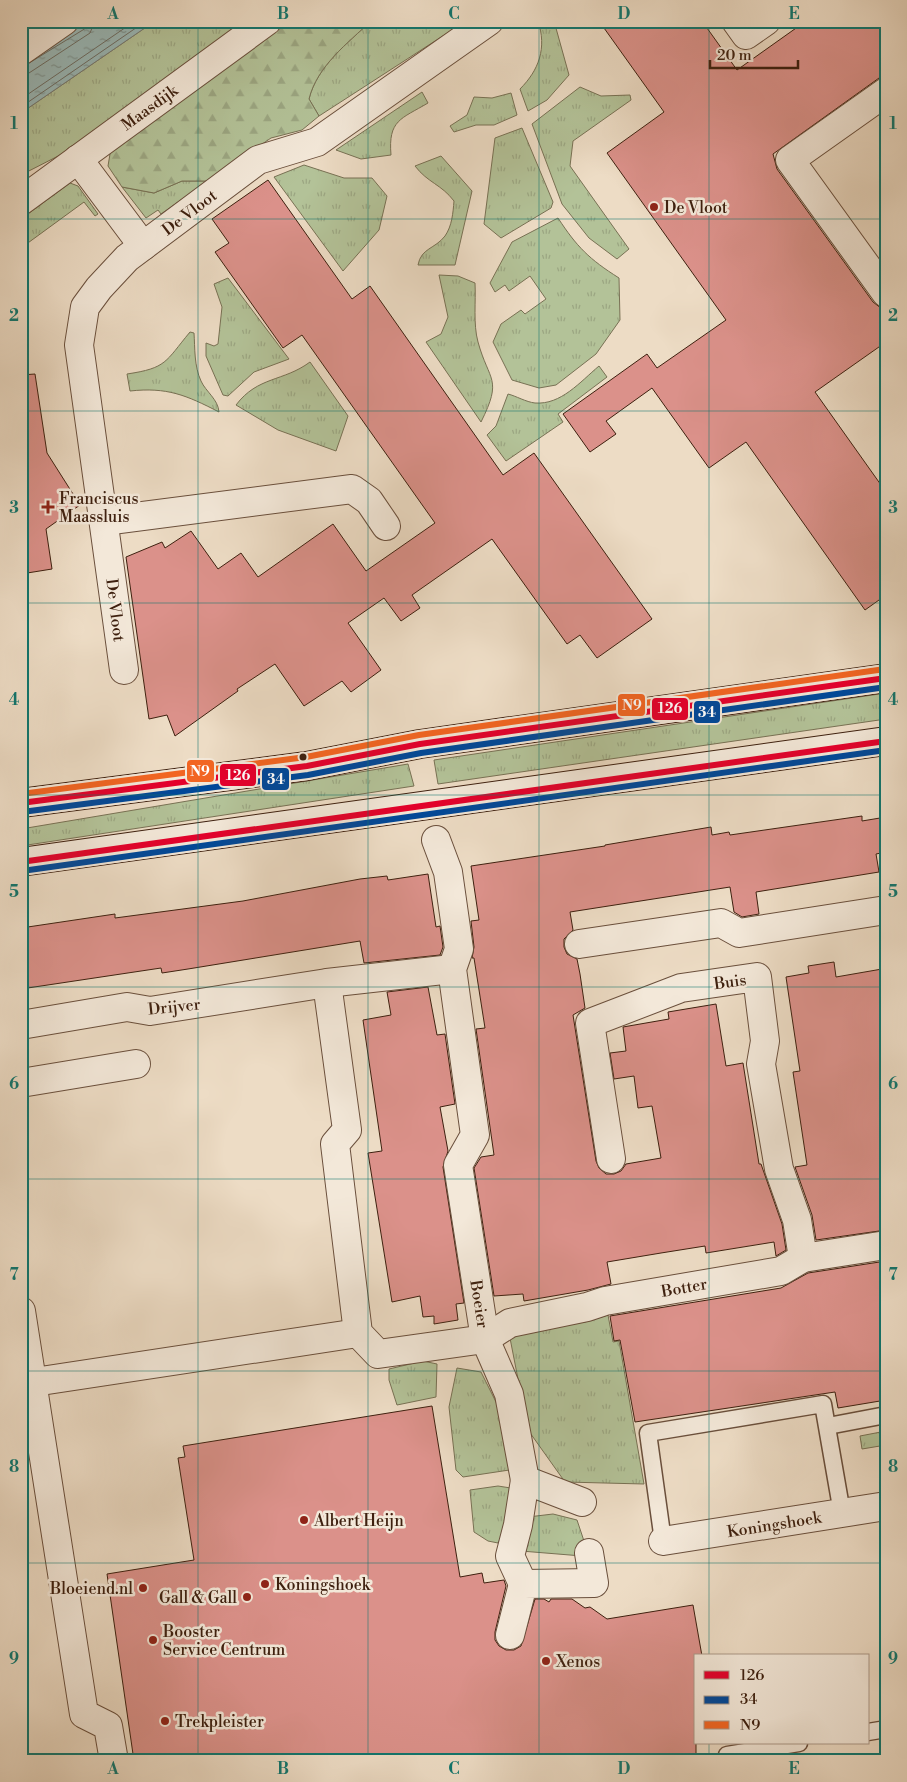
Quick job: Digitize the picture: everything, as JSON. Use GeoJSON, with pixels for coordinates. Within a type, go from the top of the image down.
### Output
{"type":"FeatureCollection","features":[{"type":"Feature","properties":{"kind":"street"},"geometry":{"type":"LineString","coordinates":[[21,51],[64,21]]}},
{"type":"Feature","properties":{"kind":"street","name":"Maasdijk"},"geometry":{"type":"LineString","coordinates":[[24,197],[267,21]]}},
{"type":"Feature","properties":{"kind":"street","name":"De Vloot"},"geometry":{"type":"LineString","coordinates":[[124,670],[79,345],[85,307],[116,270],[143,246],[258,160],[317,142],[489,21]]}},
{"type":"Feature","properties":{"kind":"street"},"geometry":{"type":"LineString","coordinates":[[736,21],[746,35],[766,21]]}},
{"type":"Feature","properties":{"kind":"street"},"geometry":{"type":"LineString","coordinates":[[886,92],[790,160],[886,293]]}},
{"type":"Feature","properties":{"kind":"street"},"geometry":{"type":"LineString","coordinates":[[78,159],[143,246]]}},
{"type":"Feature","properties":{"kind":"street"},"geometry":{"type":"LineString","coordinates":[[104,520],[352,489],[369,501],[386,526]]}},
{"type":"Feature","properties":{"kind":"street"},"geometry":{"type":"LineString","coordinates":[[21,803],[307,766],[420,744],[886,678]]}},
{"type":"Feature","properties":{"kind":"street"},"geometry":{"type":"LineString","coordinates":[[21,862],[886,741]]}},
{"type":"Feature","properties":{"kind":"street"},"geometry":{"type":"LineString","coordinates":[[26,1383],[358,1332],[335,1144],[347,1130],[326,983],[452,968],[458,949],[448,872],[436,840]]}},
{"type":"Feature","properties":{"kind":"street"},"geometry":{"type":"LineString","coordinates":[[579,944],[720,923],[739,933],[886,910]]}},
{"type":"Feature","properties":{"kind":"street","name":"Boeier"},"geometry":{"type":"LineString","coordinates":[[358,1332],[378,1354],[485,1339],[458,1165],[475,1135],[452,968]]}},
{"type":"Feature","properties":{"kind":"street","name":"Buis"},"geometry":{"type":"LineString","coordinates":[[612,1158],[590,1023],[681,988],[757,977],[765,1040],[761,1064],[779,1168],[797,1220],[802,1258]]}},
{"type":"Feature","properties":{"kind":"street","name":"Drijver"},"geometry":{"type":"LineString","coordinates":[[21,1025],[127,1007],[150,1011],[326,983]]}},
{"type":"Feature","properties":{"kind":"street"},"geometry":{"type":"LineString","coordinates":[[21,1083],[136,1064]]}},
{"type":"Feature","properties":{"kind":"street","name":"Botter"},"geometry":{"type":"LineString","coordinates":[[485,1339],[510,1323],[588,1307],[605,1301],[782,1270],[802,1258],[886,1245]]}},
{"type":"Feature","properties":{"kind":"street"},"geometry":{"type":"LineString","coordinates":[[21,1311],[26,1383],[84,1714],[108,1726],[114,1761]]}},
{"type":"Feature","properties":{"kind":"street"},"geometry":{"type":"LineString","coordinates":[[485,1339],[509,1394],[525,1480],[518,1525],[510,1556],[523,1584],[510,1635]]}},
{"type":"Feature","properties":{"kind":"street"},"geometry":{"type":"LineString","coordinates":[[525,1480],[582,1502]]}},
{"type":"Feature","properties":{"kind":"street","name":"Koningshoek"},"geometry":{"type":"LineString","coordinates":[[663,1541],[886,1506]]}},
{"type":"Feature","properties":{"kind":"street"},"geometry":{"type":"LineString","coordinates":[[523,1584],[594,1583],[589,1553]]}},
{"type":"Feature","properties":{"kind":"lane"},"geometry":{"type":"LineString","coordinates":[[663,1541],[648,1433],[823,1404],[842,1513]]}},
{"type":"Feature","properties":{"kind":"lane"},"geometry":{"type":"LineString","coordinates":[[828,1426],[886,1415]]}},
{"type":"Feature","properties":{"kind":"lane"},"geometry":{"type":"LineString","coordinates":[[870,1732],[886,1729]]}},
{"type":"Feature","properties":{"kind":"lane"},"geometry":{"type":"LineString","coordinates":[[727,1755],[793,1744]]}},
{"type":"Feature","properties":{"kind":"green space"},"geometry":{"type":"Polygon","coordinates":[[[155,21],[245,21],[66,152],[21,175],[21,113],[155,21]]]}},
{"type":"Feature","properties":{"kind":"green space"},"geometry":{"type":"Polygon","coordinates":[[[290,21],[371,21],[334,56],[319,76],[309,99],[319,116],[302,130],[271,138],[208,181],[182,181],[154,193],[122,187],[108,166],[111,148],[290,21]]]}},
{"type":"Feature","properties":{"kind":"green space"},"geometry":{"type":"Polygon","coordinates":[[[371,21],[466,21],[319,116],[309,99],[319,76],[334,56],[371,21]]]}},
{"type":"Feature","properties":{"kind":"green space"},"geometry":{"type":"Polygon","coordinates":[[[538,21],[554,21],[569,75],[547,100],[528,111],[520,89],[527,82],[540,58],[542,40],[538,21]]]}},
{"type":"Feature","properties":{"kind":"green space"},"geometry":{"type":"Polygon","coordinates":[[[580,87],[601,96],[630,95],[631,100],[573,141],[570,166],[629,249],[617,259],[589,238],[562,204],[532,124],[580,87]]]}},
{"type":"Feature","properties":{"kind":"green space"},"geometry":{"type":"Polygon","coordinates":[[[422,92],[428,103],[404,117],[394,127],[391,155],[361,159],[336,150],[422,92]]]}},
{"type":"Feature","properties":{"kind":"green space"},"geometry":{"type":"Polygon","coordinates":[[[511,93],[517,115],[494,125],[476,125],[454,132],[450,126],[467,115],[474,97],[492,98],[511,93]]]}},
{"type":"Feature","properties":{"kind":"green space"},"geometry":{"type":"Polygon","coordinates":[[[522,128],[553,202],[551,208],[501,238],[484,224],[495,138],[522,128]]]}},
{"type":"Feature","properties":{"kind":"green space"},"geometry":{"type":"Polygon","coordinates":[[[441,156],[472,191],[455,265],[418,265],[422,255],[445,236],[452,219],[454,201],[415,166],[441,156]]]}},
{"type":"Feature","properties":{"kind":"green space"},"geometry":{"type":"Polygon","coordinates":[[[304,165],[344,178],[372,178],[387,196],[379,230],[343,271],[274,177],[304,165]]]}},
{"type":"Feature","properties":{"kind":"green space"},"geometry":{"type":"Polygon","coordinates":[[[182,181],[208,181],[161,214],[158,210],[146,218],[122,187],[154,193],[182,181]]]}},
{"type":"Feature","properties":{"kind":"green space"},"geometry":{"type":"Polygon","coordinates":[[[70,183],[78,186],[98,214],[95,216],[84,202],[21,248],[21,219],[70,183]]]}},
{"type":"Feature","properties":{"kind":"green space"},"geometry":{"type":"Polygon","coordinates":[[[558,218],[584,252],[619,278],[620,320],[596,354],[556,385],[539,388],[512,380],[493,342],[501,324],[521,310],[525,314],[546,299],[530,276],[509,291],[505,285],[495,292],[490,283],[512,242],[558,218]]]}},
{"type":"Feature","properties":{"kind":"green space"},"geometry":{"type":"Polygon","coordinates":[[[439,275],[458,276],[475,283],[476,335],[490,373],[493,388],[488,408],[481,422],[426,342],[441,334],[448,317],[439,275]]]}},
{"type":"Feature","properties":{"kind":"green space"},"geometry":{"type":"Polygon","coordinates":[[[228,278],[289,359],[254,372],[228,396],[223,395],[206,356],[206,343],[214,346],[218,344],[222,307],[214,284],[228,278]]]}},
{"type":"Feature","properties":{"kind":"green space"},"geometry":{"type":"Polygon","coordinates":[[[190,332],[194,333],[195,357],[199,375],[203,385],[214,399],[219,412],[186,397],[166,391],[130,391],[127,374],[150,369],[164,362],[190,332]]]}},
{"type":"Feature","properties":{"kind":"green space"},"geometry":{"type":"Polygon","coordinates":[[[310,362],[348,416],[336,451],[278,430],[236,405],[253,389],[310,362]]]}},
{"type":"Feature","properties":{"kind":"green space"},"geometry":{"type":"Polygon","coordinates":[[[599,366],[607,377],[558,414],[563,422],[506,461],[487,435],[496,426],[508,394],[535,403],[544,403],[570,391],[599,366]]]}},
{"type":"Feature","properties":{"kind":"green space"},"geometry":{"type":"Polygon","coordinates":[[[886,693],[886,719],[438,784],[434,760],[886,693]]]}},
{"type":"Feature","properties":{"kind":"green space"},"geometry":{"type":"Polygon","coordinates":[[[408,764],[414,786],[21,846],[21,829],[408,764]]]}},
{"type":"Feature","properties":{"kind":"green space"},"geometry":{"type":"Polygon","coordinates":[[[608,1315],[613,1342],[619,1341],[644,1484],[565,1482],[528,1430],[509,1333],[585,1322],[608,1315]]]}},
{"type":"Feature","properties":{"kind":"green space"},"geometry":{"type":"Polygon","coordinates":[[[423,1361],[437,1364],[436,1397],[397,1405],[389,1380],[389,1369],[423,1361]]]}},
{"type":"Feature","properties":{"kind":"green space"},"geometry":{"type":"Polygon","coordinates":[[[457,1368],[481,1372],[502,1414],[516,1469],[463,1477],[456,1470],[449,1407],[457,1368]]]}},
{"type":"Feature","properties":{"kind":"green space"},"geometry":{"type":"Polygon","coordinates":[[[886,1431],[886,1445],[862,1449],[860,1436],[886,1431]]]}},
{"type":"Feature","properties":{"kind":"green space"},"geometry":{"type":"Polygon","coordinates":[[[498,1486],[517,1489],[513,1514],[498,1543],[488,1541],[474,1532],[470,1490],[498,1486]]]}},
{"type":"Feature","properties":{"kind":"green space"},"geometry":{"type":"Polygon","coordinates":[[[553,1514],[577,1520],[588,1553],[582,1556],[521,1551],[528,1517],[553,1514]]]}},
{"type":"Feature","properties":{"kind":"water"},"geometry":{"type":"Polygon","coordinates":[[[87,21],[155,21],[21,113],[21,65],[87,21]]]}},
{"type":"Feature","properties":{"kind":"building"},"geometry":{"type":"Polygon","coordinates":[[[599,21],[702,21],[737,70],[806,21],[886,21],[886,73],[773,154],[777,169],[873,302],[886,312],[886,342],[815,392],[886,492],[886,595],[865,610],[746,442],[709,468],[652,388],[606,421],[616,434],[590,452],[563,414],[647,354],[657,368],[726,320],[607,153],[664,112],[599,21]]]}},
{"type":"Feature","properties":{"kind":"building"},"geometry":{"type":"Polygon","coordinates":[[[268,180],[352,299],[370,286],[503,475],[534,453],[652,619],[597,658],[580,635],[567,644],[492,539],[412,595],[420,608],[401,621],[384,598],[348,623],[381,670],[351,692],[342,681],[304,706],[275,664],[237,689],[238,691],[175,736],[167,715],[149,719],[126,557],[162,542],[165,548],[191,531],[218,569],[241,553],[258,577],[333,524],[366,571],[435,523],[302,335],[283,348],[215,252],[229,243],[212,219],[268,180]]]}},
{"type":"Feature","properties":{"kind":"building"},"geometry":{"type":"Polygon","coordinates":[[[35,374],[47,453],[80,505],[46,529],[52,569],[21,574],[21,375],[35,374]]]}},
{"type":"Feature","properties":{"kind":"building"},"geometry":{"type":"Polygon","coordinates":[[[862,816],[862,821],[886,817],[886,852],[876,854],[879,872],[756,892],[759,914],[742,917],[734,912],[730,887],[570,912],[573,930],[564,939],[564,947],[567,954],[577,959],[580,974],[585,1008],[573,1015],[596,1161],[599,1168],[606,1174],[614,1174],[621,1171],[626,1164],[661,1158],[652,1106],[638,1108],[634,1076],[614,1079],[610,1053],[626,1051],[623,1027],[669,1019],[668,1012],[716,1004],[726,1066],[743,1063],[759,1164],[761,1164],[782,1224],[786,1250],[776,1256],[774,1242],[706,1253],[705,1246],[607,1262],[611,1284],[588,1290],[524,1301],[523,1294],[494,1296],[474,1168],[481,1157],[494,1155],[476,1029],[485,1028],[474,958],[472,958],[474,947],[471,921],[479,920],[471,866],[605,846],[711,827],[712,835],[729,832],[730,835],[862,816]]]}},
{"type":"Feature","properties":{"kind":"building"},"geometry":{"type":"Polygon","coordinates":[[[428,874],[436,927],[440,926],[443,947],[440,955],[364,963],[360,941],[162,973],[161,968],[21,989],[21,928],[115,914],[115,918],[243,901],[360,879],[387,876],[388,880],[428,874]]]}},
{"type":"Feature","properties":{"kind":"building"},"geometry":{"type":"Polygon","coordinates":[[[834,962],[836,977],[882,969],[886,989],[886,1048],[881,1049],[886,1084],[886,1113],[882,1114],[886,1139],[886,1230],[816,1240],[812,1215],[795,1167],[807,1165],[793,1072],[800,1071],[786,977],[809,973],[808,966],[834,962]]]}},
{"type":"Feature","properties":{"kind":"building"},"geometry":{"type":"Polygon","coordinates":[[[428,987],[437,1035],[445,1034],[455,1104],[440,1107],[448,1151],[443,1167],[464,1303],[456,1304],[458,1320],[434,1324],[434,1316],[423,1317],[420,1296],[392,1302],[368,1153],[382,1151],[363,1020],[391,1015],[387,992],[428,987]]]}},
{"type":"Feature","properties":{"kind":"building"},"geometry":{"type":"Polygon","coordinates":[[[886,1261],[886,1400],[838,1408],[835,1392],[635,1422],[620,1340],[614,1341],[610,1316],[781,1288],[808,1273],[886,1261]]]}},
{"type":"Feature","properties":{"kind":"building","name":"Koningshoek"},"geometry":{"type":"Polygon","coordinates":[[[432,1406],[460,1577],[482,1573],[484,1583],[504,1580],[506,1586],[495,1632],[495,1640],[499,1646],[506,1650],[514,1650],[521,1646],[535,1599],[544,1599],[549,1602],[551,1599],[572,1599],[585,1608],[590,1607],[607,1619],[693,1605],[702,1654],[694,1654],[694,1744],[696,1744],[696,1761],[134,1761],[107,1574],[194,1560],[178,1458],[185,1457],[183,1446],[432,1406]]]}},
{"type":"Feature","properties":{"kind":"transit line","name":"N9"},"geometry":{"type":"LineString","coordinates":[[21,794],[306,757],[419,735],[885,669]]}},
{"type":"Feature","properties":{"kind":"transit line","name":"126"},"geometry":{"type":"LineString","coordinates":[[21,803],[307,766],[420,744],[886,678]]}},
{"type":"Feature","properties":{"kind":"transit line","name":"34"},"geometry":{"type":"LineString","coordinates":[[22,812],[308,775],[421,753],[886,687]]}},
{"type":"Feature","properties":{"kind":"transit line","name":"126"},"geometry":{"type":"LineString","coordinates":[[21,862],[886,741]]}},
{"type":"Feature","properties":{"kind":"transit line","name":"34"},"geometry":{"type":"LineString","coordinates":[[22,871],[886,750]]}},
{"type":"Feature","properties":{"kind":"place","name":"De Vloot"},"geometry":{"type":"Point","coordinates":[654,207]}},
{"type":"Feature","properties":{"kind":"place","name":"Franciscus Maassluis"},"geometry":{"type":"Point","coordinates":[48,507]}},
{"type":"Feature","properties":{"kind":"place","name":"Albert Heijn"},"geometry":{"type":"Point","coordinates":[304,1520]}},
{"type":"Feature","properties":{"kind":"place","name":"Koningshoek"},"geometry":{"type":"Point","coordinates":[265,1584]}},
{"type":"Feature","properties":{"kind":"place","name":"Bloeiend.nl"},"geometry":{"type":"Point","coordinates":[143,1588]}},
{"type":"Feature","properties":{"kind":"place","name":"Gall & Gall"},"geometry":{"type":"Point","coordinates":[247,1597]}},
{"type":"Feature","properties":{"kind":"place","name":"Booster Service Centrum"},"geometry":{"type":"Point","coordinates":[153,1640]}},
{"type":"Feature","properties":{"kind":"place","name":"Xenos"},"geometry":{"type":"Point","coordinates":[546,1661]}},
{"type":"Feature","properties":{"kind":"place","name":"Trekpleister"},"geometry":{"type":"Point","coordinates":[165,1721]}}]}
